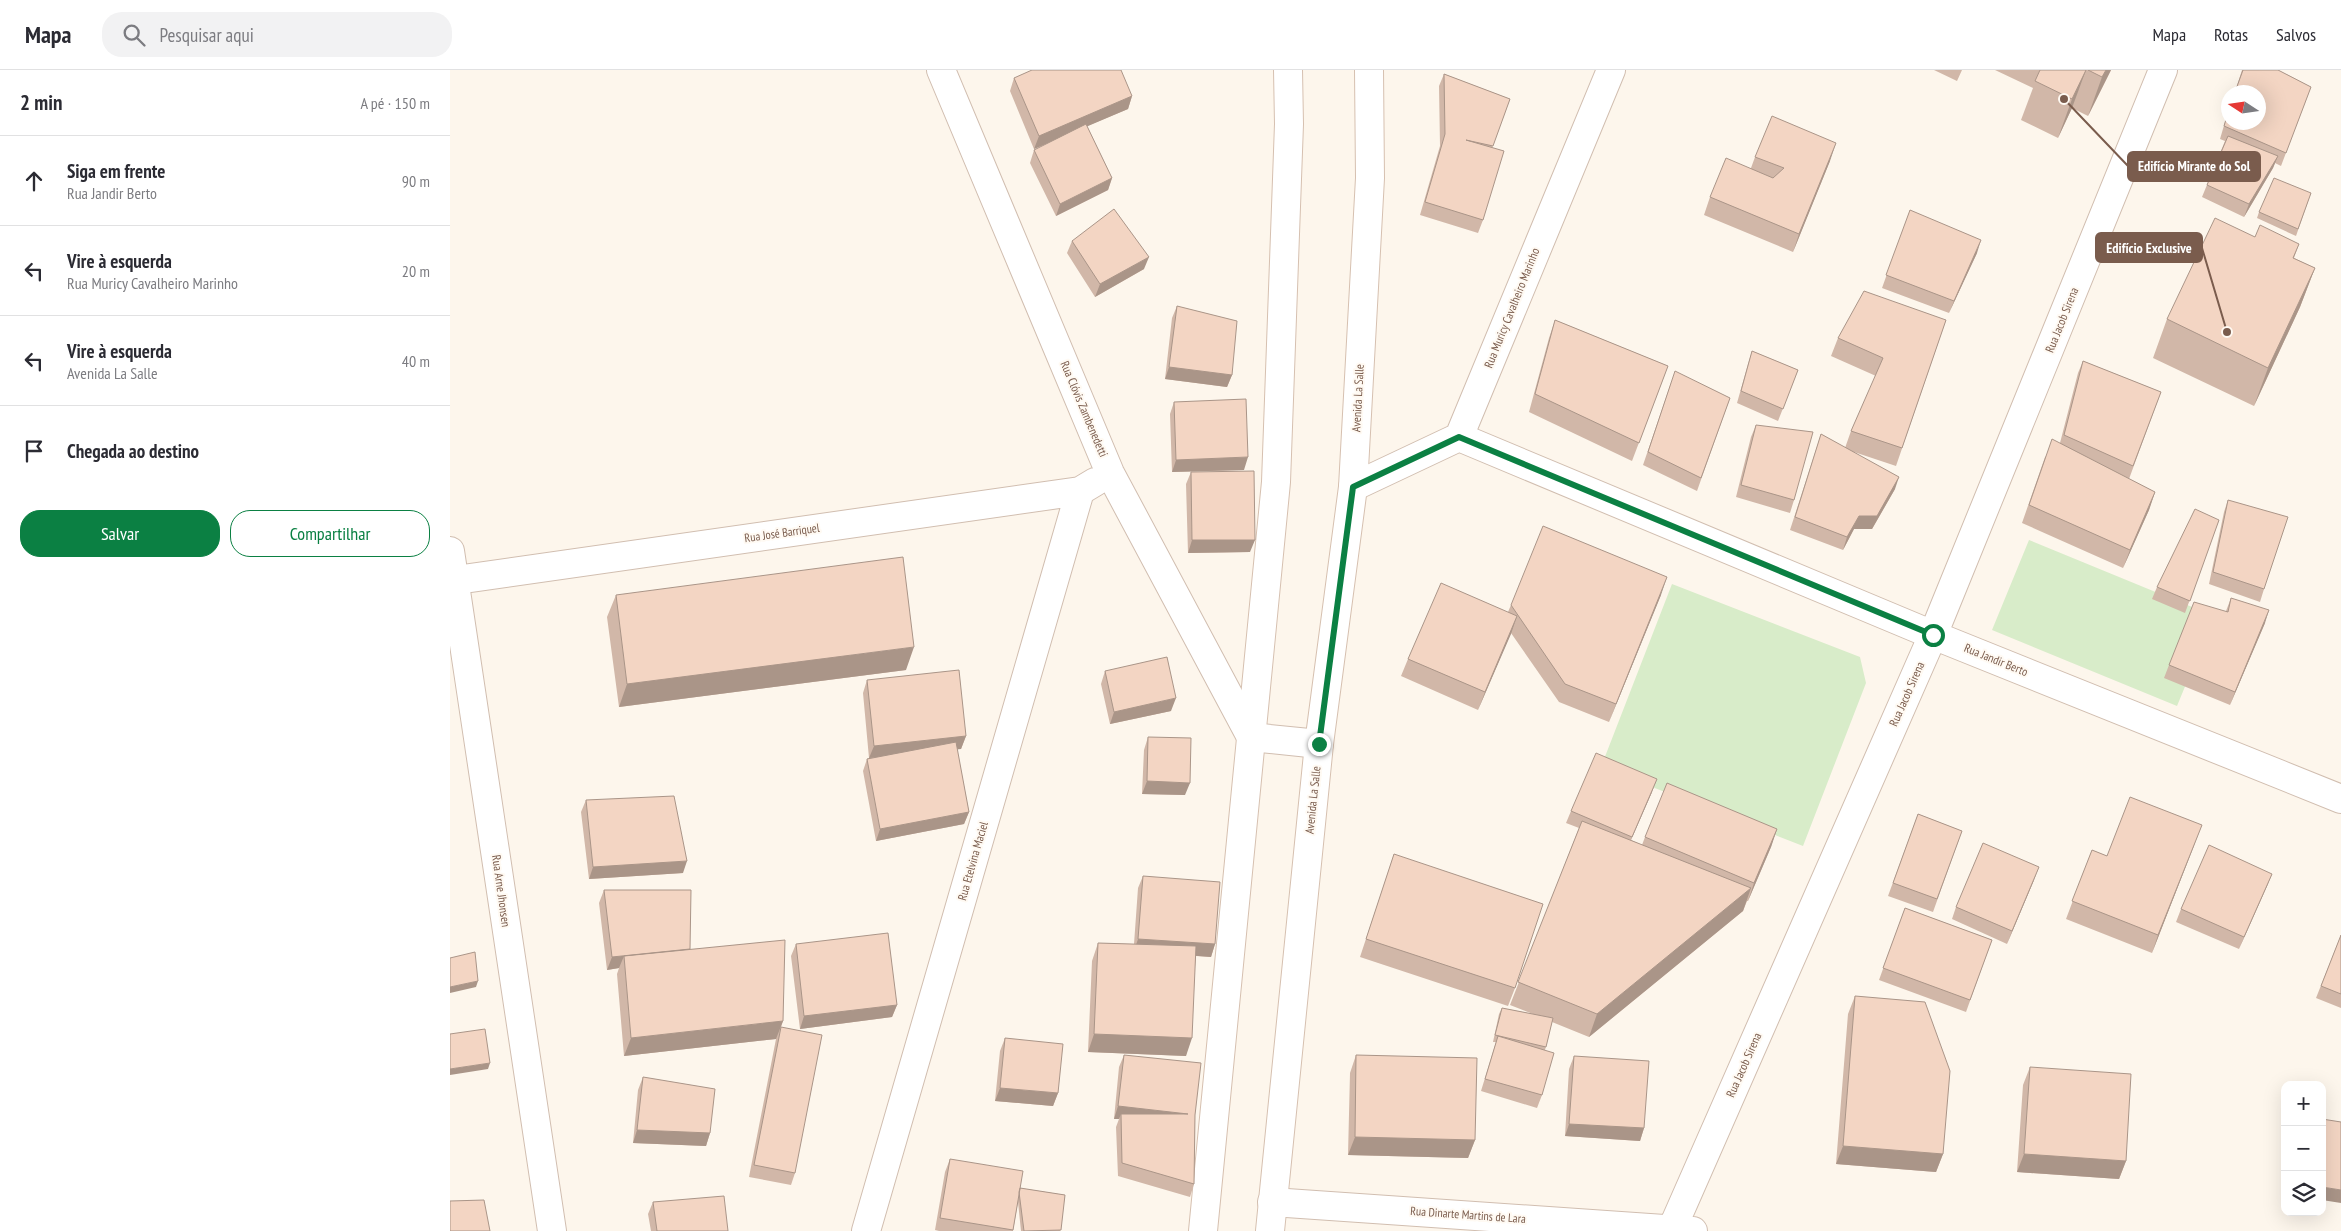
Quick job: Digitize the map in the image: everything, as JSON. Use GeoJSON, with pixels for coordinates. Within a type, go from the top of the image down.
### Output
{"type":"FeatureCollection","features":[{"type":"Feature","properties":{"kind":"street","name":"Rua Clóvis Zambenedetti"},"geometry":{"type":"LineString","coordinates":[[941,70],[1110,473],[1251,737]]}},
{"type":"Feature","properties":{"kind":"street"},"geometry":{"type":"LineString","coordinates":[[1203,1231],[1276,482],[1290,124],[1288,70]]}},
{"type":"Feature","properties":{"kind":"street","name":"Avenida La Salle"},"geometry":{"type":"LineString","coordinates":[[1270,1231],[1319,744],[1353,487],[1370,178],[1369,70]]}},
{"type":"Feature","properties":{"kind":"street","name":"Rua Muricy Cavalheiro Marinho"},"geometry":{"type":"LineString","coordinates":[[1459,437],[1611,70]]}},
{"type":"Feature","properties":{"kind":"street","name":"Rua Jacob Sirena"},"geometry":{"type":"LineString","coordinates":[[1682,1230],[1933,635],[2163,70]]}},
{"type":"Feature","properties":{"kind":"street"},"geometry":{"type":"LineString","coordinates":[[1353,487],[1459,437]]}},
{"type":"Feature","properties":{"kind":"street","name":"Rua Jandir Berto"},"geometry":{"type":"LineString","coordinates":[[1459,437],[1933,635],[2341,799]]}},
{"type":"Feature","properties":{"kind":"street","name":"Rua José Barriquel"},"geometry":{"type":"LineString","coordinates":[[452,581],[1080,491],[1110,473]]}},
{"type":"Feature","properties":{"kind":"street","name":"Rua Etelvina Maciel"},"geometry":{"type":"LineString","coordinates":[[866,1231],[1080,491]]}},
{"type":"Feature","properties":{"kind":"street","name":"Rua Arne Jhonsen"},"geometry":{"type":"LineString","coordinates":[[450,551],[452,581],[552,1231]]}},
{"type":"Feature","properties":{"kind":"street"},"geometry":{"type":"LineString","coordinates":[[1251,737],[1319,744]]}},
{"type":"Feature","properties":{"kind":"street","name":"Rua Dinarte Martins de Lara"},"geometry":{"type":"LineString","coordinates":[[1272,1202],[1682,1230]]}},
{"type":"Feature","properties":{"kind":"green space"},"geometry":{"type":"Polygon","coordinates":[[[2029,540],[2214,616],[2177,706],[1992,630],[2029,540]]]}},
{"type":"Feature","properties":{"kind":"green space"},"geometry":{"type":"Polygon","coordinates":[[[1672,584],[1860,657],[1866,683],[1803,846],[1601,767],[1672,584]]]}},
{"type":"Feature","properties":{"kind":"building"},"geometry":{"type":"Polygon","coordinates":[[[1032,70],[1121,70],[1132,96],[1039,136],[1014,78],[1032,70]]]}},
{"type":"Feature","properties":{"kind":"building"},"geometry":{"type":"Polygon","coordinates":[[[2040,70],[2086,70],[2072,99],[2035,81],[2040,70]]]}},
{"type":"Feature","properties":{"kind":"building"},"geometry":{"type":"Polygon","coordinates":[[[2088,70],[2106,70],[2102,77],[2088,70]]]}},
{"type":"Feature","properties":{"kind":"building"},"geometry":{"type":"Polygon","coordinates":[[[2243,70],[2278,70],[2311,87],[2286,153],[2233,130],[2266,130],[2266,85],[2238,85],[2243,70]]]}},
{"type":"Feature","properties":{"kind":"building"},"geometry":{"type":"Polygon","coordinates":[[[1444,74],[1510,99],[1493,146],[1466,140],[1504,151],[1483,220],[1425,202],[1445,134],[1444,74]]]}},
{"type":"Feature","properties":{"kind":"building"},"geometry":{"type":"Polygon","coordinates":[[[1772,116],[1836,143],[1799,234],[1710,197],[1726,158],[1773,178],[1784,168],[1755,157],[1772,116]]]}},
{"type":"Feature","properties":{"kind":"building"},"geometry":{"type":"Polygon","coordinates":[[[1086,124],[1112,178],[1060,204],[1034,150],[1086,124]]]}},
{"type":"Feature","properties":{"kind":"building"},"geometry":{"type":"Polygon","coordinates":[[[2228,136],[2278,156],[2249,204],[2207,185],[2228,136]]]}},
{"type":"Feature","properties":{"kind":"building"},"geometry":{"type":"Polygon","coordinates":[[[2274,178],[2311,193],[2298,229],[2259,212],[2274,178]]]}},
{"type":"Feature","properties":{"kind":"building"},"geometry":{"type":"Polygon","coordinates":[[[1114,209],[1149,257],[1100,284],[1072,241],[1114,209]]]}},
{"type":"Feature","properties":{"kind":"building"},"geometry":{"type":"Polygon","coordinates":[[[1910,210],[1981,240],[1954,301],[1886,275],[1910,210]]]}},
{"type":"Feature","properties":{"kind":"building"},"geometry":{"type":"Polygon","coordinates":[[[2215,218],[2255,237],[2260,225],[2299,244],[2293,258],[2315,268],[2268,368],[2167,319],[2215,218]]]}},
{"type":"Feature","properties":{"kind":"building"},"geometry":{"type":"Polygon","coordinates":[[[1864,291],[1946,320],[1902,448],[1851,431],[1883,358],[1838,338],[1864,291]]]}},
{"type":"Feature","properties":{"kind":"building"},"geometry":{"type":"Polygon","coordinates":[[[1177,306],[1237,321],[1232,375],[1169,367],[1177,306]]]}},
{"type":"Feature","properties":{"kind":"building"},"geometry":{"type":"Polygon","coordinates":[[[1555,320],[1668,366],[1639,443],[1535,394],[1555,320]]]}},
{"type":"Feature","properties":{"kind":"building"},"geometry":{"type":"Polygon","coordinates":[[[1752,351],[1798,370],[1783,409],[1741,391],[1752,351]]]}},
{"type":"Feature","properties":{"kind":"building"},"geometry":{"type":"Polygon","coordinates":[[[2083,361],[2161,392],[2133,466],[2064,435],[2083,361]]]}},
{"type":"Feature","properties":{"kind":"building"},"geometry":{"type":"Polygon","coordinates":[[[1675,371],[1730,398],[1701,478],[1648,452],[1675,371]]]}},
{"type":"Feature","properties":{"kind":"building"},"geometry":{"type":"Polygon","coordinates":[[[1246,399],[1248,457],[1176,460],[1174,402],[1246,399]]]}},
{"type":"Feature","properties":{"kind":"building"},"geometry":{"type":"Polygon","coordinates":[[[1756,425],[1813,432],[1794,500],[1741,485],[1756,425]]]}},
{"type":"Feature","properties":{"kind":"building"},"geometry":{"type":"Polygon","coordinates":[[[1821,434],[1899,477],[1877,516],[1859,516],[1847,537],[1795,517],[1821,434]]]}},
{"type":"Feature","properties":{"kind":"building"},"geometry":{"type":"Polygon","coordinates":[[[2052,439],[2155,492],[2130,550],[2029,505],[2052,439]]]}},
{"type":"Feature","properties":{"kind":"building"},"geometry":{"type":"Polygon","coordinates":[[[1254,471],[1255,540],[1192,540],[1191,472],[1254,471]]]}},
{"type":"Feature","properties":{"kind":"building"},"geometry":{"type":"Polygon","coordinates":[[[2228,500],[2288,517],[2264,589],[2213,572],[2228,500]]]}},
{"type":"Feature","properties":{"kind":"building"},"geometry":{"type":"Polygon","coordinates":[[[2195,509],[2219,520],[2190,601],[2157,587],[2195,509]]]}},
{"type":"Feature","properties":{"kind":"building"},"geometry":{"type":"Polygon","coordinates":[[[1543,526],[1667,577],[1616,704],[1565,684],[1511,605],[1543,526]]]}},
{"type":"Feature","properties":{"kind":"building"},"geometry":{"type":"Polygon","coordinates":[[[903,557],[914,647],[627,684],[616,595],[903,557]]]}},
{"type":"Feature","properties":{"kind":"building"},"geometry":{"type":"Polygon","coordinates":[[[1441,583],[1517,616],[1485,692],[1408,659],[1441,583]]]}},
{"type":"Feature","properties":{"kind":"building"},"geometry":{"type":"Polygon","coordinates":[[[2231,598],[2269,610],[2235,692],[2169,665],[2194,602],[2228,612],[2231,598]]]}},
{"type":"Feature","properties":{"kind":"building"},"geometry":{"type":"Polygon","coordinates":[[[1167,657],[1176,698],[1114,712],[1105,671],[1167,657]]]}},
{"type":"Feature","properties":{"kind":"building"},"geometry":{"type":"Polygon","coordinates":[[[959,670],[966,736],[874,746],[867,680],[959,670]]]}},
{"type":"Feature","properties":{"kind":"building"},"geometry":{"type":"Polygon","coordinates":[[[1148,737],[1191,738],[1190,783],[1147,781],[1148,737]]]}},
{"type":"Feature","properties":{"kind":"building"},"geometry":{"type":"Polygon","coordinates":[[[956,742],[969,812],[880,829],[867,759],[956,742]]]}},
{"type":"Feature","properties":{"kind":"building"},"geometry":{"type":"Polygon","coordinates":[[[1596,753],[1657,779],[1632,837],[1571,811],[1596,753]]]}},
{"type":"Feature","properties":{"kind":"building"},"geometry":{"type":"Polygon","coordinates":[[[1667,783],[1777,829],[1754,883],[1645,837],[1667,783]]]}},
{"type":"Feature","properties":{"kind":"building"},"geometry":{"type":"Polygon","coordinates":[[[674,796],[687,861],[593,867],[586,800],[674,796]]]}},
{"type":"Feature","properties":{"kind":"building"},"geometry":{"type":"Polygon","coordinates":[[[2130,797],[2202,825],[2158,935],[2072,901],[2092,850],[2107,856],[2130,797]]]}},
{"type":"Feature","properties":{"kind":"building"},"geometry":{"type":"Polygon","coordinates":[[[1918,814],[1962,831],[1937,899],[1893,883],[1918,814]]]}},
{"type":"Feature","properties":{"kind":"building"},"geometry":{"type":"Polygon","coordinates":[[[1582,821],[1751,888],[1597,1014],[1518,982],[1582,821]]]}},
{"type":"Feature","properties":{"kind":"building"},"geometry":{"type":"Polygon","coordinates":[[[1983,843],[2039,867],[2012,931],[1956,907],[1983,843]]]}},
{"type":"Feature","properties":{"kind":"building"},"geometry":{"type":"Polygon","coordinates":[[[2209,845],[2272,874],[2244,937],[2181,909],[2209,845]]]}},
{"type":"Feature","properties":{"kind":"building"},"geometry":{"type":"Polygon","coordinates":[[[1394,854],[1543,904],[1515,988],[1366,939],[1394,854]]]}},
{"type":"Feature","properties":{"kind":"building"},"geometry":{"type":"Polygon","coordinates":[[[1143,876],[1220,882],[1215,944],[1138,939],[1143,876]]]}},
{"type":"Feature","properties":{"kind":"building"},"geometry":{"type":"Polygon","coordinates":[[[604,890],[691,890],[690,949],[612,957],[604,890]]]}},
{"type":"Feature","properties":{"kind":"building"},"geometry":{"type":"Polygon","coordinates":[[[1905,908],[1992,940],[1970,1000],[1883,968],[1905,908]]]}},
{"type":"Feature","properties":{"kind":"building"},"geometry":{"type":"Polygon","coordinates":[[[888,933],[897,1005],[804,1016],[796,944],[888,933]]]}},
{"type":"Feature","properties":{"kind":"building"},"geometry":{"type":"Polygon","coordinates":[[[2341,935],[2341,994],[2321,986],[2341,935]]]}},
{"type":"Feature","properties":{"kind":"building"},"geometry":{"type":"Polygon","coordinates":[[[785,940],[783,1021],[631,1038],[624,956],[785,940]]]}},
{"type":"Feature","properties":{"kind":"building"},"geometry":{"type":"Polygon","coordinates":[[[1098,943],[1196,946],[1192,1038],[1094,1034],[1098,943]]]}},
{"type":"Feature","properties":{"kind":"building"},"geometry":{"type":"Polygon","coordinates":[[[475,952],[478,981],[450,987],[450,958],[475,952]]]}},
{"type":"Feature","properties":{"kind":"building"},"geometry":{"type":"Polygon","coordinates":[[[1855,996],[1925,1002],[1950,1071],[1943,1154],[1843,1146],[1855,996]]]}},
{"type":"Feature","properties":{"kind":"building"},"geometry":{"type":"Polygon","coordinates":[[[1502,1008],[1553,1018],[1546,1047],[1495,1035],[1502,1008]]]}},
{"type":"Feature","properties":{"kind":"building"},"geometry":{"type":"Polygon","coordinates":[[[781,1027],[822,1035],[795,1173],[754,1165],[781,1027]]]}},
{"type":"Feature","properties":{"kind":"building"},"geometry":{"type":"Polygon","coordinates":[[[485,1029],[490,1063],[450,1069],[450,1034],[485,1029]]]}},
{"type":"Feature","properties":{"kind":"building"},"geometry":{"type":"Polygon","coordinates":[[[1498,1036],[1554,1053],[1542,1095],[1485,1079],[1498,1036]]]}},
{"type":"Feature","properties":{"kind":"building"},"geometry":{"type":"Polygon","coordinates":[[[1005,1038],[1063,1044],[1058,1093],[1000,1088],[1005,1038]]]}},
{"type":"Feature","properties":{"kind":"building"},"geometry":{"type":"Polygon","coordinates":[[[1124,1055],[1201,1063],[1195,1115],[1194,1184],[1122,1163],[1121,1114],[1188,1114],[1118,1106],[1124,1055]]]}},
{"type":"Feature","properties":{"kind":"building"},"geometry":{"type":"Polygon","coordinates":[[[1356,1055],[1477,1058],[1475,1140],[1355,1137],[1356,1055]]]}},
{"type":"Feature","properties":{"kind":"building"},"geometry":{"type":"Polygon","coordinates":[[[1574,1056],[1649,1061],[1644,1128],[1569,1124],[1574,1056]]]}},
{"type":"Feature","properties":{"kind":"building"},"geometry":{"type":"Polygon","coordinates":[[[2030,1067],[2131,1074],[2126,1161],[2024,1154],[2030,1067]]]}},
{"type":"Feature","properties":{"kind":"building"},"geometry":{"type":"Polygon","coordinates":[[[643,1077],[715,1089],[710,1133],[637,1130],[643,1077]]]}},
{"type":"Feature","properties":{"kind":"building"},"geometry":{"type":"Polygon","coordinates":[[[2326,1120],[2341,1122],[2341,1190],[2326,1188],[2326,1120]]]}},
{"type":"Feature","properties":{"kind":"building"},"geometry":{"type":"Polygon","coordinates":[[[950,1159],[1023,1171],[1013,1230],[940,1218],[950,1159]]]}},
{"type":"Feature","properties":{"kind":"building"},"geometry":{"type":"Polygon","coordinates":[[[1020,1188],[1065,1195],[1061,1230],[1024,1231],[1020,1188]]]}},
{"type":"Feature","properties":{"kind":"building"},"geometry":{"type":"Polygon","coordinates":[[[724,1196],[728,1231],[657,1231],[653,1202],[724,1196]]]}},
{"type":"Feature","properties":{"kind":"building"},"geometry":{"type":"Polygon","coordinates":[[[484,1200],[490,1231],[450,1231],[450,1201],[484,1200]]]}},
{"type":"Feature","properties":{"kind":"place","name":"Edifício Mirante do Sol"},"geometry":{"type":"Point","coordinates":[2064,99]}},
{"type":"Feature","properties":{"kind":"place","name":"Edifício Exclusive"},"geometry":{"type":"Point","coordinates":[2227,332]}},
{"type":"Feature","properties":{"kind":"route"},"geometry":{"type":"LineString","coordinates":[[1319,744],[1353,487],[1459,437],[1933,635]]}}]}
